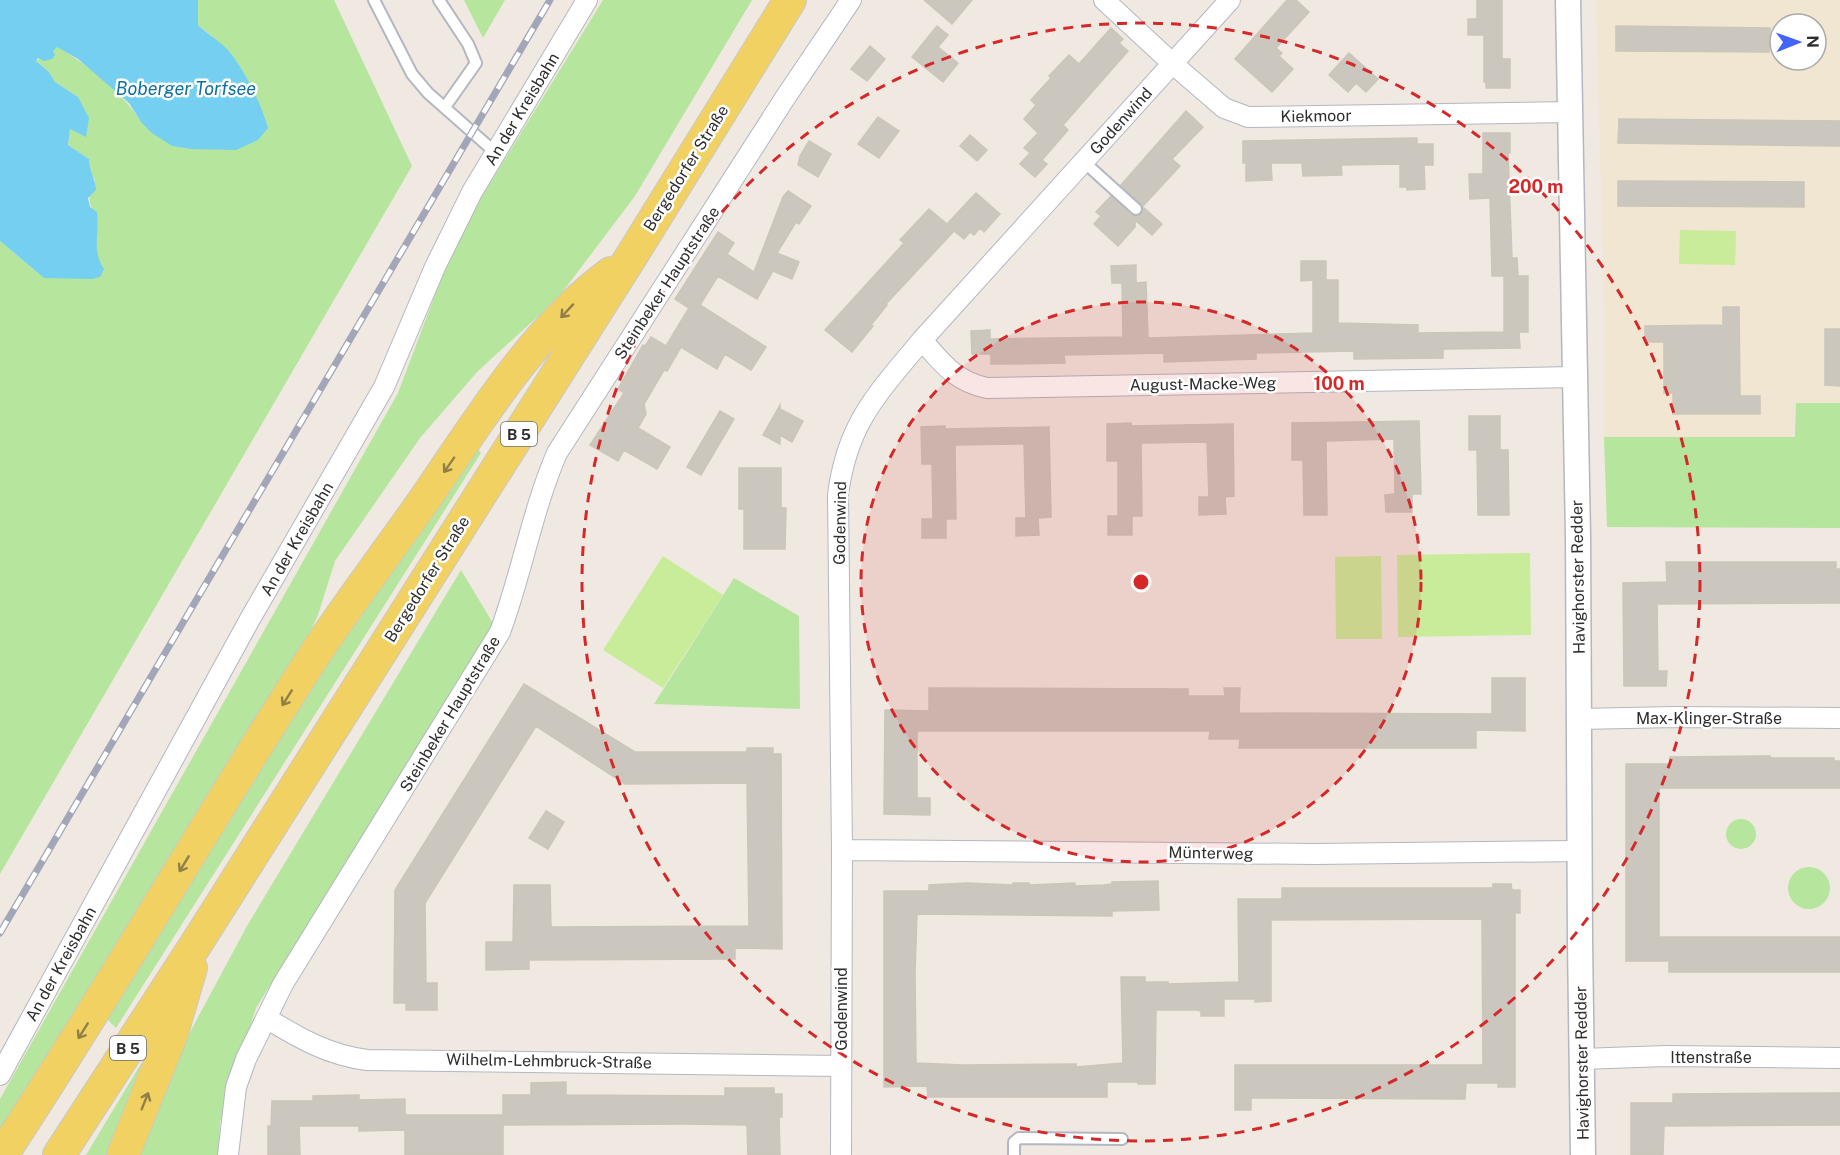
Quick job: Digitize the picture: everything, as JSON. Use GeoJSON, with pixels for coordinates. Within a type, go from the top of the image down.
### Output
{"type":"FeatureCollection","features":[{"type":"Feature","properties":{"kind":"main road","name":"Bergedorfer Straße"},"geometry":{"type":"LineString","coordinates":[[59,1155],[198,942],[629,260],[790,0]]}},
{"type":"Feature","properties":{"kind":"main road"},"geometry":{"type":"LineString","coordinates":[[4,1153],[80,1035],[318,649],[527,353],[583,294],[629,260]]}},
{"type":"Feature","properties":{"kind":"main road"},"geometry":{"type":"LineString","coordinates":[[123,1155],[171,1036],[198,942]]}},
{"type":"Feature","properties":{"kind":"street","name":"An der Kreisbahn"},"geometry":{"type":"LineString","coordinates":[[0,1075],[250,619],[384,387],[453,228],[587,0]]}},
{"type":"Feature","properties":{"kind":"street","name":"Steinbeker Hauptstraße"},"geometry":{"type":"LineString","coordinates":[[228,1155],[236,1087],[246,1059],[283,984],[500,632],[511,602],[538,503],[557,453],[785,98],[851,0]]}},
{"type":"Feature","properties":{"kind":"street","name":"Kiekmoor"},"geometry":{"type":"LineString","coordinates":[[1104,0],[1224,108],[1248,117],[1571,112]]}},
{"type":"Feature","properties":{"kind":"street","name":"Godenwind"},"geometry":{"type":"LineString","coordinates":[[841,1155],[842,850],[838,495],[847,449],[858,422],[878,393],[922,340],[1230,0]]}},
{"type":"Feature","properties":{"kind":"street","name":"Havighorster Redder"},"geometry":{"type":"LineString","coordinates":[[1568,0],[1578,536],[1583,1155]]}},
{"type":"Feature","properties":{"kind":"street","name":"August-Macke-Weg"},"geometry":{"type":"LineString","coordinates":[[922,340],[958,377],[970,385],[987,388],[1574,377]]}},
{"type":"Feature","properties":{"kind":"street","name":"Max-Klinger-Straße"},"geometry":{"type":"LineString","coordinates":[[1579,719],[1840,718]]}},
{"type":"Feature","properties":{"kind":"street","name":"Münterweg"},"geometry":{"type":"LineString","coordinates":[[842,850],[1315,854],[1579,851]]}},
{"type":"Feature","properties":{"kind":"street","name":"Wilhelm-Lehmbruck-Straße"},"geometry":{"type":"LineString","coordinates":[[266,1018],[318,1048],[367,1060],[841,1066]]}},
{"type":"Feature","properties":{"kind":"street","name":"Ittenstraße"},"geometry":{"type":"LineString","coordinates":[[1581,1059],[1666,1056],[1840,1058]]}},
{"type":"Feature","properties":{"kind":"lane"},"geometry":{"type":"LineString","coordinates":[[374,0],[412,74],[428,93],[496,153]]}},
{"type":"Feature","properties":{"kind":"lane"},"geometry":{"type":"LineString","coordinates":[[439,0],[468,44],[476,63],[445,107]]}},
{"type":"Feature","properties":{"kind":"lane"},"geometry":{"type":"LineString","coordinates":[[1084,162],[1136,209]]}},
{"type":"Feature","properties":{"kind":"lane"},"geometry":{"type":"LineString","coordinates":[[1014,1155],[1014,1142],[1019,1138],[1122,1139]]}},
{"type":"Feature","properties":{"kind":"shaded area"},"geometry":{"type":"Polygon","coordinates":[[[1596,0],[1840,0],[1840,403],[1796,403],[1796,437],[1604,437],[1604,299],[1596,0]]]}},
{"type":"Feature","properties":{"kind":"green space"},"geometry":{"type":"Polygon","coordinates":[[[198,0],[334,0],[412,166],[0,874],[0,241],[44,278],[99,262],[96,242],[98,222],[90,201],[95,180],[89,171],[89,159],[68,145],[70,129],[86,136],[78,97],[55,82],[49,72],[36,61],[57,46],[92,70],[114,89],[141,122],[232,57],[198,25],[198,0]]]}},
{"type":"Feature","properties":{"kind":"green space"},"geometry":{"type":"Polygon","coordinates":[[[464,0],[505,0],[483,38],[464,0]]]}},
{"type":"Feature","properties":{"kind":"green space"},"geometry":{"type":"Polygon","coordinates":[[[603,0],[752,0],[635,196],[558,298],[477,372],[420,438],[335,561],[318,615],[303,648],[0,1132],[0,1099],[398,393],[457,237],[603,0]]]}},
{"type":"Feature","properties":{"kind":"green space"},"geometry":{"type":"Polygon","coordinates":[[[1680,230],[1736,231],[1735,265],[1679,264],[1680,230]]]}},
{"type":"Feature","properties":{"kind":"green space"},"geometry":{"type":"Polygon","coordinates":[[[1796,403],[1840,403],[1840,528],[1607,527],[1604,437],[1795,437],[1796,403]]]}},
{"type":"Feature","properties":{"kind":"green space"},"geometry":{"type":"Polygon","coordinates":[[[474,444],[481,453],[116,1028],[104,1016],[256,765],[474,444]]]}},
{"type":"Feature","properties":{"kind":"green space"},"geometry":{"type":"Polygon","coordinates":[[[1530,553],[1531,635],[1398,637],[1397,555],[1530,553]]]}},
{"type":"Feature","properties":{"kind":"green space"},"geometry":{"type":"Polygon","coordinates":[[[663,556],[723,595],[663,688],[603,650],[663,556]]]}},
{"type":"Feature","properties":{"kind":"green space"},"geometry":{"type":"Polygon","coordinates":[[[1381,556],[1382,639],[1336,639],[1335,557],[1381,556]]]}},
{"type":"Feature","properties":{"kind":"green space"},"geometry":{"type":"Polygon","coordinates":[[[461,570],[494,625],[256,1008],[220,1122],[218,1155],[138,1155],[160,1088],[247,926],[461,570]]]}},
{"type":"Feature","properties":{"kind":"green space"},"geometry":{"type":"Polygon","coordinates":[[[734,578],[799,616],[800,709],[654,704],[734,578]]]}},
{"type":"Feature","properties":{"kind":"green space"},"geometry":{"type":"Polygon","coordinates":[[[1741,819],[1747,820],[1755,828],[1755,840],[1747,848],[1741,849],[1735,848],[1727,840],[1726,834],[1727,828],[1735,820],[1741,819]]]}},
{"type":"Feature","properties":{"kind":"green space"},"geometry":{"type":"Polygon","coordinates":[[[1809,867],[1817,868],[1824,873],[1829,880],[1829,896],[1824,903],[1817,908],[1809,909],[1801,908],[1794,903],[1789,896],[1788,888],[1789,880],[1794,873],[1801,868],[1809,867]]]}},
{"type":"Feature","properties":{"kind":"green space"},"geometry":{"type":"Polygon","coordinates":[[[142,1062],[149,1064],[110,1155],[86,1155],[142,1062]]]}},
{"type":"Feature","properties":{"kind":"water","name":"Boberger Torfsee"},"geometry":{"type":"Polygon","coordinates":[[[0,0],[198,0],[198,25],[227,49],[239,66],[257,98],[268,128],[258,140],[236,150],[191,149],[172,146],[152,133],[141,122],[129,103],[78,59],[57,47],[53,51],[55,55],[52,59],[44,61],[38,58],[36,61],[49,72],[55,82],[78,97],[89,118],[86,137],[70,129],[68,145],[89,159],[96,190],[88,198],[90,207],[97,212],[97,248],[104,269],[100,277],[92,279],[44,278],[0,241],[0,0]]]}},
{"type":"Feature","properties":{"kind":"building"},"geometry":{"type":"Polygon","coordinates":[[[924,0],[972,0],[952,24],[924,0]]]}},
{"type":"Feature","properties":{"kind":"building"},"geometry":{"type":"Polygon","coordinates":[[[1287,0],[1296,0],[1309,12],[1276,48],[1282,53],[1279,56],[1293,69],[1272,92],[1235,59],[1287,0]]]}},
{"type":"Feature","properties":{"kind":"building"},"geometry":{"type":"Polygon","coordinates":[[[1477,0],[1502,0],[1502,59],[1510,59],[1510,88],[1486,88],[1484,35],[1468,35],[1468,19],[1477,19],[1477,0]]]}},
{"type":"Feature","properties":{"kind":"building"},"geometry":{"type":"Polygon","coordinates":[[[937,26],[948,35],[938,47],[958,63],[943,82],[912,57],[937,26]]]}},
{"type":"Feature","properties":{"kind":"building"},"geometry":{"type":"Polygon","coordinates":[[[1616,26],[1768,28],[1768,52],[1616,51],[1616,26]]]}},
{"type":"Feature","properties":{"kind":"building"},"geometry":{"type":"Polygon","coordinates":[[[1111,28],[1123,39],[1119,43],[1128,51],[1063,125],[1068,130],[1042,160],[1047,164],[1035,177],[1020,164],[1030,153],[1024,148],[1038,133],[1024,119],[1036,105],[1031,100],[1069,55],[1079,64],[1111,28]]]}},
{"type":"Feature","properties":{"kind":"building"},"geometry":{"type":"Polygon","coordinates":[[[870,46],[885,59],[867,81],[851,69],[870,46]]]}},
{"type":"Feature","properties":{"kind":"building"},"geometry":{"type":"Polygon","coordinates":[[[1349,53],[1378,79],[1366,92],[1356,83],[1348,92],[1329,75],[1349,53]]]}},
{"type":"Feature","properties":{"kind":"building"},"geometry":{"type":"Polygon","coordinates":[[[1186,111],[1203,127],[1172,159],[1180,166],[1143,206],[1121,185],[1186,111]]]}},
{"type":"Feature","properties":{"kind":"building"},"geometry":{"type":"Polygon","coordinates":[[[878,117],[899,131],[879,158],[858,144],[878,117]]]}},
{"type":"Feature","properties":{"kind":"building"},"geometry":{"type":"Polygon","coordinates":[[[1619,119],[1840,121],[1840,146],[1618,143],[1619,119]]]}},
{"type":"Feature","properties":{"kind":"building"},"geometry":{"type":"Polygon","coordinates":[[[1483,133],[1510,133],[1510,153],[1508,153],[1512,258],[1517,258],[1518,276],[1528,276],[1528,332],[1519,332],[1520,348],[1443,349],[1443,358],[1354,359],[1354,351],[1256,353],[1256,359],[1164,362],[1164,353],[1064,355],[1065,363],[1009,364],[991,364],[991,354],[972,354],[971,331],[990,330],[990,339],[1123,337],[1122,283],[1112,283],[1111,266],[1136,265],[1136,283],[1146,282],[1148,338],[1313,333],[1313,280],[1301,281],[1301,261],[1326,261],[1326,280],[1338,280],[1338,323],[1418,325],[1418,333],[1504,332],[1504,276],[1492,276],[1490,198],[1470,199],[1469,174],[1483,174],[1483,133]]]}},
{"type":"Feature","properties":{"kind":"building"},"geometry":{"type":"Polygon","coordinates":[[[970,135],[987,150],[977,161],[960,146],[970,135]]]}},
{"type":"Feature","properties":{"kind":"building"},"geometry":{"type":"Polygon","coordinates":[[[1417,138],[1417,144],[1433,144],[1433,165],[1424,165],[1425,189],[1407,190],[1407,187],[1400,187],[1400,164],[1341,165],[1342,175],[1303,176],[1302,163],[1271,163],[1272,180],[1246,181],[1243,141],[1417,138]]]}},
{"type":"Feature","properties":{"kind":"building"},"geometry":{"type":"Polygon","coordinates":[[[809,141],[831,154],[818,177],[798,165],[800,156],[809,141]]]}},
{"type":"Feature","properties":{"kind":"building"},"geometry":{"type":"Polygon","coordinates":[[[1618,181],[1804,182],[1804,207],[1618,206],[1618,181]]]}},
{"type":"Feature","properties":{"kind":"building"},"geometry":{"type":"Polygon","coordinates":[[[788,191],[811,206],[799,224],[796,222],[777,253],[799,262],[792,279],[773,271],[757,299],[718,276],[700,305],[766,347],[751,370],[725,354],[717,369],[681,347],[644,404],[646,414],[638,428],[670,447],[657,469],[624,450],[618,461],[590,445],[624,393],[618,389],[643,345],[645,346],[651,337],[666,346],[689,308],[675,299],[718,232],[734,243],[727,254],[754,272],[783,197],[788,191]]]}},
{"type":"Feature","properties":{"kind":"building"},"geometry":{"type":"Polygon","coordinates":[[[976,193],[1000,214],[984,232],[980,228],[974,235],[970,232],[964,239],[954,231],[886,304],[871,325],[873,326],[852,352],[825,330],[904,243],[900,240],[929,209],[947,224],[976,193]]]}},
{"type":"Feature","properties":{"kind":"building"},"geometry":{"type":"Polygon","coordinates":[[[1111,196],[1131,215],[1141,214],[1143,207],[1162,224],[1152,235],[1135,220],[1135,227],[1118,246],[1094,224],[1101,216],[1096,212],[1111,196]]]}},
{"type":"Feature","properties":{"kind":"building"},"geometry":{"type":"Polygon","coordinates":[[[1723,307],[1739,307],[1740,396],[1760,396],[1760,414],[1673,414],[1673,393],[1664,393],[1664,342],[1645,342],[1645,326],[1723,325],[1723,307]]]}},
{"type":"Feature","properties":{"kind":"building"},"geometry":{"type":"Polygon","coordinates":[[[1825,329],[1840,329],[1840,386],[1825,385],[1825,329]]]}},
{"type":"Feature","properties":{"kind":"building"},"geometry":{"type":"Polygon","coordinates":[[[780,405],[780,409],[803,421],[792,442],[780,435],[780,444],[763,435],[780,405]]]}},
{"type":"Feature","properties":{"kind":"building"},"geometry":{"type":"Polygon","coordinates":[[[720,411],[734,419],[701,475],[687,467],[720,411]]]}},
{"type":"Feature","properties":{"kind":"building"},"geometry":{"type":"Polygon","coordinates":[[[1469,416],[1500,416],[1500,450],[1508,450],[1509,515],[1478,515],[1477,450],[1469,450],[1469,416]]]}},
{"type":"Feature","properties":{"kind":"building"},"geometry":{"type":"Polygon","coordinates":[[[1419,421],[1421,494],[1412,494],[1412,512],[1386,512],[1385,495],[1395,494],[1394,439],[1326,441],[1327,515],[1304,515],[1303,460],[1292,460],[1292,423],[1419,421]]]}},
{"type":"Feature","properties":{"kind":"building"},"geometry":{"type":"Polygon","coordinates":[[[1131,423],[1131,426],[1233,424],[1234,496],[1225,497],[1226,514],[1199,515],[1199,497],[1209,497],[1207,442],[1141,443],[1142,516],[1132,516],[1132,535],[1108,535],[1108,516],[1118,516],[1118,461],[1107,461],[1107,424],[1131,423]]]}},
{"type":"Feature","properties":{"kind":"building"},"geometry":{"type":"Polygon","coordinates":[[[945,426],[945,429],[1049,427],[1051,517],[1038,518],[1039,535],[1016,536],[1016,518],[1026,518],[1024,444],[955,445],[956,519],[933,519],[932,464],[922,464],[921,427],[945,426]]]}},
{"type":"Feature","properties":{"kind":"building"},"geometry":{"type":"Polygon","coordinates":[[[739,468],[781,468],[781,508],[786,508],[785,549],[744,549],[744,509],[739,509],[739,468]]]}},
{"type":"Feature","properties":{"kind":"building"},"geometry":{"type":"Polygon","coordinates":[[[922,519],[946,519],[946,538],[922,538],[922,519]]]}},
{"type":"Feature","properties":{"kind":"building"},"geometry":{"type":"Polygon","coordinates":[[[1666,562],[1836,562],[1836,569],[1840,569],[1840,603],[1657,604],[1658,671],[1667,671],[1666,686],[1624,686],[1623,583],[1667,582],[1666,562]]]}},
{"type":"Feature","properties":{"kind":"building"},"geometry":{"type":"Polygon","coordinates":[[[1492,678],[1525,678],[1525,731],[1476,730],[1476,748],[1239,748],[1240,739],[1209,739],[1210,731],[917,731],[917,798],[930,798],[930,815],[884,814],[885,710],[929,711],[929,688],[1188,689],[1188,696],[1225,696],[1224,688],[1240,688],[1239,713],[1492,714],[1492,678]]]}},
{"type":"Feature","properties":{"kind":"building"},"geometry":{"type":"Polygon","coordinates":[[[524,684],[635,752],[747,752],[747,748],[773,748],[773,754],[781,754],[782,949],[735,948],[735,959],[529,960],[529,969],[486,970],[486,942],[513,942],[514,885],[550,885],[551,927],[749,926],[747,783],[625,784],[536,726],[425,903],[426,983],[437,983],[437,1010],[406,1010],[406,1003],[394,1003],[395,890],[524,684]]]}},
{"type":"Feature","properties":{"kind":"building"},"geometry":{"type":"Polygon","coordinates":[[[1770,756],[1771,758],[1834,758],[1834,761],[1840,761],[1840,788],[1659,788],[1659,937],[1840,937],[1840,972],[1669,972],[1669,961],[1626,961],[1626,764],[1670,764],[1670,757],[1770,756]]]}},
{"type":"Feature","properties":{"kind":"building"},"geometry":{"type":"Polygon","coordinates":[[[546,811],[564,822],[548,849],[529,838],[546,811]]]}},
{"type":"Feature","properties":{"kind":"building"},"geometry":{"type":"Polygon","coordinates":[[[1158,881],[1159,910],[1112,911],[1112,916],[917,914],[916,1063],[1076,1064],[1076,1067],[1123,1063],[1121,977],[1145,977],[1145,982],[1168,982],[1168,984],[1239,982],[1238,899],[1282,899],[1282,888],[1493,888],[1493,884],[1511,884],[1512,890],[1520,890],[1520,913],[1515,913],[1515,1087],[1498,1087],[1498,1083],[1466,1083],[1465,1099],[1251,1098],[1251,1110],[1235,1110],[1235,1065],[1483,1065],[1482,919],[1271,920],[1271,1001],[1224,999],[1224,1016],[1201,1016],[1201,1011],[1197,1010],[1156,1010],[1155,1084],[1107,1082],[1107,1097],[928,1097],[927,1086],[884,1087],[884,891],[929,891],[929,885],[967,883],[1013,885],[1013,883],[1029,883],[1029,885],[1075,883],[1075,886],[1158,881]]]}},
{"type":"Feature","properties":{"kind":"building"},"geometry":{"type":"Polygon","coordinates":[[[566,1082],[566,1095],[725,1096],[725,1088],[774,1088],[774,1094],[782,1094],[782,1117],[779,1117],[780,1155],[748,1155],[747,1125],[686,1124],[503,1125],[503,1155],[405,1155],[405,1130],[359,1131],[359,1126],[299,1126],[300,1155],[268,1155],[268,1126],[271,1126],[272,1101],[313,1101],[313,1096],[359,1095],[359,1100],[405,1099],[405,1115],[503,1115],[503,1095],[531,1095],[531,1083],[566,1082]]]}},
{"type":"Feature","properties":{"kind":"building"},"geometry":{"type":"Polygon","coordinates":[[[1840,1093],[1840,1125],[1664,1126],[1663,1155],[1631,1155],[1631,1103],[1673,1103],[1673,1094],[1840,1093]]]}},
{"type":"Feature","properties":{"kind":"railway"},"geometry":{"type":"LineString","coordinates":[[0,933],[550,0]]}}]}
